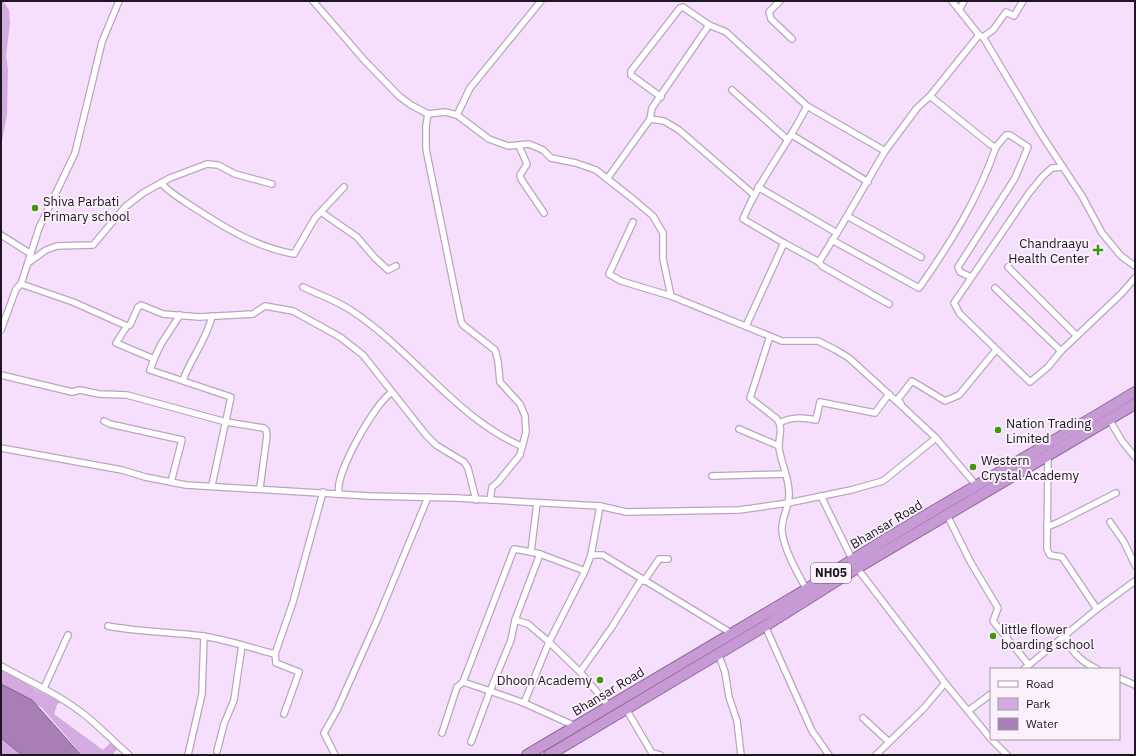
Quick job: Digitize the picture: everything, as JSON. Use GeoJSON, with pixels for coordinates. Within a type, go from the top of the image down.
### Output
{"type":"FeatureCollection","features":[{"type":"Feature","properties":{"kind":"highway","name":"Bhansar Road"},"geometry":{"type":"LineString","coordinates":[[549,755],[765,626],[810,593],[976,484],[1135,392]]}},
{"type":"Feature","properties":{"kind":"highway","name":"Bhansar Road"},"geometry":{"type":"LineString","coordinates":[[854,564],[947,515],[1135,404]]}},
{"type":"Feature","properties":{"kind":"highway","name":"Bhansar Road"},"geometry":{"type":"LineString","coordinates":[[528,755],[731,633],[810,593]]}},
{"type":"Feature","properties":{"kind":"street"},"geometry":{"type":"LineString","coordinates":[[1,330],[16,289],[21,284],[40,228],[75,153],[102,42],[119,1]]}},
{"type":"Feature","properties":{"kind":"street"},"geometry":{"type":"LineString","coordinates":[[314,1],[365,61],[399,96],[411,105],[428,114],[445,112],[457,115],[489,139],[508,146],[529,144],[542,150],[551,158],[576,163],[596,170],[653,216],[663,233],[663,259],[671,296]]}},
{"type":"Feature","properties":{"kind":"street"},"geometry":{"type":"LineString","coordinates":[[457,115],[470,88],[541,1]]}},
{"type":"Feature","properties":{"kind":"street"},"geometry":{"type":"LineString","coordinates":[[780,1],[769,12],[771,19],[792,39]]}},
{"type":"Feature","properties":{"kind":"street"},"geometry":{"type":"LineString","coordinates":[[952,1],[981,36],[1063,167],[1102,234],[1121,256],[1135,266]]}},
{"type":"Feature","properties":{"kind":"street"},"geometry":{"type":"LineString","coordinates":[[959,10],[964,1]]}},
{"type":"Feature","properties":{"kind":"street"},"geometry":{"type":"LineString","coordinates":[[819,262],[868,182],[885,151],[917,108],[930,96],[981,36],[993,30],[1006,12],[1014,16],[1023,1]]}},
{"type":"Feature","properties":{"kind":"street"},"geometry":{"type":"LineString","coordinates":[[660,97],[631,75],[632,68],[680,8],[685,7],[710,25],[726,32],[761,66],[808,106],[885,151]]}},
{"type":"Feature","properties":{"kind":"street"},"geometry":{"type":"LineString","coordinates":[[607,179],[650,119],[652,108],[710,25]]}},
{"type":"Feature","properties":{"kind":"street"},"geometry":{"type":"LineString","coordinates":[[732,90],[790,138],[868,182]]}},
{"type":"Feature","properties":{"kind":"street"},"geometry":{"type":"LineString","coordinates":[[930,96],[990,145],[996,147]]}},
{"type":"Feature","properties":{"kind":"street"},"geometry":{"type":"LineString","coordinates":[[808,106],[790,138],[753,194],[743,219],[819,262],[822,266],[834,274],[889,304]]}},
{"type":"Feature","properties":{"kind":"street"},"geometry":{"type":"LineString","coordinates":[[428,114],[425,132],[426,149],[461,321],[463,325],[495,350],[498,361],[500,382],[520,404],[525,416],[526,432],[520,455],[498,482],[492,487],[490,500]]}},
{"type":"Feature","properties":{"kind":"street"},"geometry":{"type":"LineString","coordinates":[[650,119],[664,121],[679,130],[753,194]]}},
{"type":"Feature","properties":{"kind":"street"},"geometry":{"type":"LineString","coordinates":[[832,240],[919,288],[961,226],[980,190],[996,147],[1006,135],[1010,135],[1028,147],[1015,178],[958,267],[960,272],[971,277]]}},
{"type":"Feature","properties":{"kind":"street"},"geometry":{"type":"LineString","coordinates":[[519,146],[527,164],[520,175],[521,179],[544,213]]}},
{"type":"Feature","properties":{"kind":"street"},"geometry":{"type":"LineString","coordinates":[[28,263],[46,250],[57,246],[93,245],[125,207],[143,193],[161,183],[207,164],[218,165],[235,174],[272,184]]}},
{"type":"Feature","properties":{"kind":"street"},"geometry":{"type":"LineString","coordinates":[[1063,167],[1052,168],[1043,176],[1016,211],[954,303],[960,314],[1030,382],[1048,366],[1060,351],[1122,294],[1135,278]]}},
{"type":"Feature","properties":{"kind":"street"},"geometry":{"type":"LineString","coordinates":[[161,183],[168,191],[219,225],[248,240],[274,250],[294,254],[313,220],[344,187]]}},
{"type":"Feature","properties":{"kind":"street"},"geometry":{"type":"LineString","coordinates":[[758,187],[837,233]]}},
{"type":"Feature","properties":{"kind":"street"},"geometry":{"type":"LineString","coordinates":[[321,212],[357,237],[375,258],[388,270],[396,266]]}},
{"type":"Feature","properties":{"kind":"street"},"geometry":{"type":"LineString","coordinates":[[847,216],[921,257]]}},
{"type":"Feature","properties":{"kind":"street"},"geometry":{"type":"LineString","coordinates":[[633,222],[609,274],[622,281],[671,296],[782,341],[818,341],[836,350],[849,358],[936,438],[976,484]]}},
{"type":"Feature","properties":{"kind":"street"},"geometry":{"type":"LineString","coordinates":[[1,235],[31,254]]}},
{"type":"Feature","properties":{"kind":"street"},"geometry":{"type":"LineString","coordinates":[[746,326],[784,243]]}},
{"type":"Feature","properties":{"kind":"street"},"geometry":{"type":"LineString","coordinates":[[1008,266],[1077,336]]}},
{"type":"Feature","properties":{"kind":"street"},"geometry":{"type":"LineString","coordinates":[[21,284],[73,302],[127,326]]}},
{"type":"Feature","properties":{"kind":"street"},"geometry":{"type":"LineString","coordinates":[[302,287],[351,310],[379,331],[475,418],[507,440],[522,446]]}},
{"type":"Feature","properties":{"kind":"street"},"geometry":{"type":"LineString","coordinates":[[995,288],[1060,351]]}},
{"type":"Feature","properties":{"kind":"street"},"geometry":{"type":"LineString","coordinates":[[154,359],[116,343],[127,326],[130,325],[138,307],[141,305],[163,314],[180,315],[212,316],[253,314],[265,306],[293,311],[340,337],[363,355],[391,392],[436,446],[464,462],[468,468],[476,500]]}},
{"type":"Feature","properties":{"kind":"street"},"geometry":{"type":"LineString","coordinates":[[180,315],[161,344],[150,370],[231,397],[212,485]]}},
{"type":"Feature","properties":{"kind":"street"},"geometry":{"type":"LineString","coordinates":[[183,380],[209,328],[212,316]]}},
{"type":"Feature","properties":{"kind":"street"},"geometry":{"type":"LineString","coordinates":[[770,336],[750,398],[777,419],[782,427],[779,446],[780,460],[789,492],[788,503],[783,515],[782,532],[792,560],[810,593]]}},
{"type":"Feature","properties":{"kind":"street"},"geometry":{"type":"LineString","coordinates":[[905,409],[898,399],[912,381],[945,401],[959,395],[996,350]]}},
{"type":"Feature","properties":{"kind":"street"},"geometry":{"type":"LineString","coordinates":[[1,375],[72,392],[80,390],[99,394],[127,395],[226,422],[264,428],[266,430],[260,488]]}},
{"type":"Feature","properties":{"kind":"street"},"geometry":{"type":"LineString","coordinates":[[339,493],[341,475],[361,432],[385,396],[391,392]]}},
{"type":"Feature","properties":{"kind":"street"},"geometry":{"type":"LineString","coordinates":[[780,423],[786,420],[800,418],[816,420],[820,402],[875,413],[889,394]]}},
{"type":"Feature","properties":{"kind":"street"},"geometry":{"type":"LineString","coordinates":[[1109,419],[1122,441],[1135,457]]}},
{"type":"Feature","properties":{"kind":"street"},"geometry":{"type":"LineString","coordinates":[[104,420],[110,424],[182,440],[171,482]]}},
{"type":"Feature","properties":{"kind":"street"},"geometry":{"type":"LineString","coordinates":[[739,429],[779,446]]}},
{"type":"Feature","properties":{"kind":"street"},"geometry":{"type":"LineString","coordinates":[[1,448],[122,470],[171,482],[186,484],[369,496],[428,497],[600,506],[626,512],[740,510],[788,503],[851,490],[883,481],[936,438]]}},
{"type":"Feature","properties":{"kind":"street"},"geometry":{"type":"LineString","coordinates":[[1048,455],[1046,549],[1050,555],[1062,557],[1097,608]]}},
{"type":"Feature","properties":{"kind":"street"},"geometry":{"type":"LineString","coordinates":[[712,476],[785,474]]}},
{"type":"Feature","properties":{"kind":"street"},"geometry":{"type":"LineString","coordinates":[[284,714],[299,672],[276,663],[275,654],[293,602],[323,492]]}},
{"type":"Feature","properties":{"kind":"street"},"geometry":{"type":"LineString","coordinates":[[1047,526],[1116,493]]}},
{"type":"Feature","properties":{"kind":"street"},"geometry":{"type":"LineString","coordinates":[[821,496],[854,564],[945,683],[990,738]]}},
{"type":"Feature","properties":{"kind":"street"},"geometry":{"type":"LineString","coordinates":[[335,755],[324,733],[337,710],[378,618],[428,497]]}},
{"type":"Feature","properties":{"kind":"street"},"geometry":{"type":"LineString","coordinates":[[531,552],[537,503]]}},
{"type":"Feature","properties":{"kind":"street"},"geometry":{"type":"LineString","coordinates":[[524,704],[549,642],[585,572],[591,555],[600,506]]}},
{"type":"Feature","properties":{"kind":"street"},"geometry":{"type":"LineString","coordinates":[[947,515],[971,563],[998,608],[993,621],[1029,665]]}},
{"type":"Feature","properties":{"kind":"street"},"geometry":{"type":"LineString","coordinates":[[1110,522],[1124,542],[1135,565]]}},
{"type":"Feature","properties":{"kind":"street"},"geometry":{"type":"LineString","coordinates":[[442,733],[457,687],[463,682],[514,549],[540,554],[585,572]]}},
{"type":"Feature","properties":{"kind":"street"},"geometry":{"type":"LineString","coordinates":[[471,742],[511,640],[515,620],[540,554]]}},
{"type":"Feature","properties":{"kind":"street"},"geometry":{"type":"LineString","coordinates":[[591,555],[603,555],[643,581],[731,633]]}},
{"type":"Feature","properties":{"kind":"street"},"geometry":{"type":"LineString","coordinates":[[580,672],[659,560],[668,559]]}},
{"type":"Feature","properties":{"kind":"street"},"geometry":{"type":"LineString","coordinates":[[1025,668],[1097,608],[1135,580]]}},
{"type":"Feature","properties":{"kind":"street"},"geometry":{"type":"LineString","coordinates":[[515,620],[528,624],[549,642],[580,672],[608,706]]}},
{"type":"Feature","properties":{"kind":"street"},"geometry":{"type":"LineString","coordinates":[[108,626],[144,632],[204,636],[275,654]]}},
{"type":"Feature","properties":{"kind":"street"},"geometry":{"type":"LineString","coordinates":[[765,626],[812,731],[830,755]]}},
{"type":"Feature","properties":{"kind":"street"},"geometry":{"type":"LineString","coordinates":[[44,688],[68,634]]}},
{"type":"Feature","properties":{"kind":"street"},"geometry":{"type":"LineString","coordinates":[[1066,634],[1070,646],[1079,659],[1095,668]]}},
{"type":"Feature","properties":{"kind":"street"},"geometry":{"type":"LineString","coordinates":[[188,755],[202,694],[204,636]]}},
{"type":"Feature","properties":{"kind":"street"},"geometry":{"type":"LineString","coordinates":[[217,751],[224,724],[234,700],[242,645]]}},
{"type":"Feature","properties":{"kind":"street"},"geometry":{"type":"LineString","coordinates":[[718,653],[725,672],[729,697],[737,721],[741,755]]}},
{"type":"Feature","properties":{"kind":"street"},"geometry":{"type":"LineString","coordinates":[[1,666],[44,688],[86,716],[129,755]]}},
{"type":"Feature","properties":{"kind":"street"},"geometry":{"type":"LineString","coordinates":[[1120,678],[1135,685]]}},
{"type":"Feature","properties":{"kind":"street"},"geometry":{"type":"LineString","coordinates":[[463,682],[524,704],[575,726]]}},
{"type":"Feature","properties":{"kind":"street"},"geometry":{"type":"LineString","coordinates":[[876,755],[924,708],[945,683]]}},
{"type":"Feature","properties":{"kind":"street"},"geometry":{"type":"LineString","coordinates":[[968,711],[990,695]]}},
{"type":"Feature","properties":{"kind":"street"},"geometry":{"type":"LineString","coordinates":[[626,709],[652,753],[660,755]]}},
{"type":"Feature","properties":{"kind":"street"},"geometry":{"type":"LineString","coordinates":[[863,718],[889,742]]}},
{"type":"Feature","properties":{"kind":"street"},"geometry":{"type":"LineString","coordinates":[[992,740],[1007,755]]}},
{"type":"Feature","properties":{"kind":"green space"},"geometry":{"type":"Polygon","coordinates":[[[1,1],[3,1],[9,10],[10,23],[6,56],[8,69],[7,115],[1,146],[1,1]]]}},
{"type":"Feature","properties":{"kind":"green space"},"geometry":{"type":"Polygon","coordinates":[[[1,668],[35,689],[60,702],[57,705],[54,714],[103,750],[110,743],[117,749],[112,755],[82,755],[42,708],[1,684],[1,668]]]}},
{"type":"Feature","properties":{"kind":"green space"},"geometry":{"type":"Polygon","coordinates":[[[1,738],[22,755],[1,755],[1,738]]]}},
{"type":"Feature","properties":{"kind":"water"},"geometry":{"type":"Polygon","coordinates":[[[1,684],[32,700],[81,755],[22,755],[1,738],[1,684]]]}},
{"type":"Feature","properties":{"kind":"place","name":"Shiva Parbati Primary school"},"geometry":{"type":"Point","coordinates":[35,208]}},
{"type":"Feature","properties":{"kind":"place","name":"Chandraayu Health Center"},"geometry":{"type":"Point","coordinates":[1098,250]}},
{"type":"Feature","properties":{"kind":"place","name":"Nation Trading Limited"},"geometry":{"type":"Point","coordinates":[998,430]}},
{"type":"Feature","properties":{"kind":"place","name":"Western Crystal Academy"},"geometry":{"type":"Point","coordinates":[973,467]}},
{"type":"Feature","properties":{"kind":"place","name":"little flower boarding school"},"geometry":{"type":"Point","coordinates":[993,636]}},
{"type":"Feature","properties":{"kind":"place","name":"Dhoon Academy"},"geometry":{"type":"Point","coordinates":[600,680]}}]}
